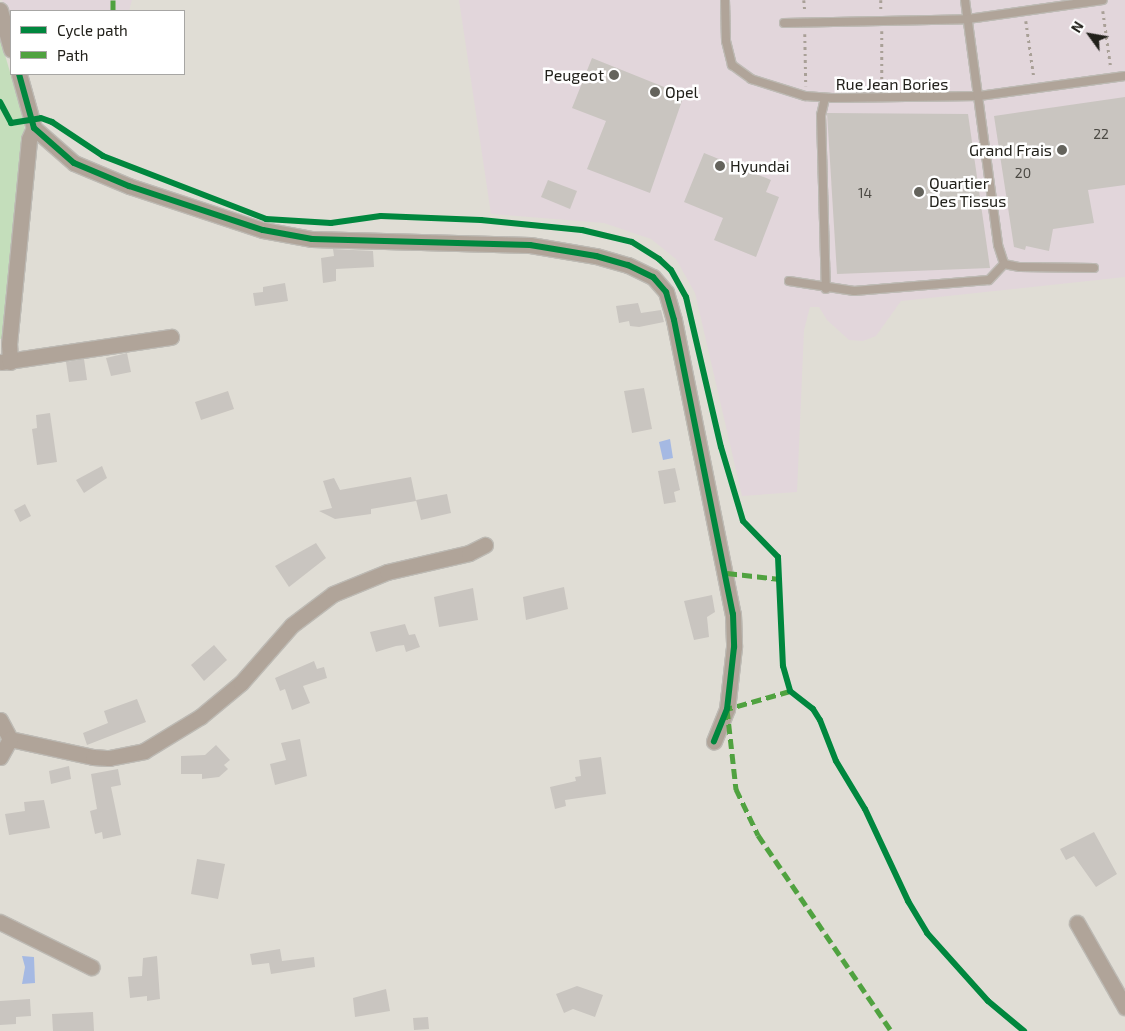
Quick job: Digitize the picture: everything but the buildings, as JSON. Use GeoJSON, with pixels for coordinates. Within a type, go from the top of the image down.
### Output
{"type":"FeatureCollection","features":[{"type":"Feature","properties":{"kind":"street"},"geometry":{"type":"LineString","coordinates":[[0,10],[10,45]]}},
{"type":"Feature","properties":{"kind":"street"},"geometry":{"type":"LineString","coordinates":[[19,75],[34,128],[58,151],[92,172],[273,233],[312,239],[530,245],[596,256],[628,265],[653,277],[666,292],[674,320],[734,614],[734,647],[727,709],[714,741]]}},
{"type":"Feature","properties":{"kind":"street"},"geometry":{"type":"LineString","coordinates":[[34,128],[29,139],[5,362],[171,337]]}},
{"type":"Feature","properties":{"kind":"street"},"geometry":{"type":"LineString","coordinates":[[10,739],[93,757],[109,758],[144,751],[200,718],[241,683],[292,625],[333,594],[387,572],[469,553],[485,545]]}},
{"type":"Feature","properties":{"kind":"street"},"geometry":{"type":"LineString","coordinates":[[0,720],[10,739]]}},
{"type":"Feature","properties":{"kind":"street"},"geometry":{"type":"LineString","coordinates":[[0,757],[10,739]]}},
{"type":"Feature","properties":{"kind":"street"},"geometry":{"type":"LineString","coordinates":[[0,922],[91,967]]}},
{"type":"Feature","properties":{"kind":"street"},"geometry":{"type":"LineString","coordinates":[[1076,923],[1125,1007]]}},
{"type":"Feature","properties":{"kind":"lane","name":"Rue Jean Bories"},"geometry":{"type":"LineString","coordinates":[[725,0],[726,41],[732,65],[743,75],[761,84],[805,96],[825,98],[979,96],[1125,76]]}},
{"type":"Feature","properties":{"kind":"lane"},"geometry":{"type":"LineString","coordinates":[[965,0],[998,245],[1004,264]]}},
{"type":"Feature","properties":{"kind":"lane"},"geometry":{"type":"LineString","coordinates":[[784,23],[968,19],[1102,0]]}},
{"type":"Feature","properties":{"kind":"lane"},"geometry":{"type":"LineString","coordinates":[[825,98],[821,115],[826,289]]}},
{"type":"Feature","properties":{"kind":"lane"},"geometry":{"type":"LineString","coordinates":[[1004,264],[1020,267],[1094,268]]}},
{"type":"Feature","properties":{"kind":"lane"},"geometry":{"type":"LineString","coordinates":[[790,281],[826,289],[854,291],[989,280],[1004,264]]}},
{"type":"Feature","properties":{"kind":"path"},"geometry":{"type":"LineString","coordinates":[[804,0],[805,96]]}},
{"type":"Feature","properties":{"kind":"path"},"geometry":{"type":"LineString","coordinates":[[881,0],[883,98]]}},
{"type":"Feature","properties":{"kind":"path"},"geometry":{"type":"LineString","coordinates":[[1102,0],[1112,77]]}},
{"type":"Feature","properties":{"kind":"path"},"geometry":{"type":"LineString","coordinates":[[1025,11],[1036,88]]}},
{"type":"Feature","properties":{"kind":"shaded area"},"geometry":{"type":"Polygon","coordinates":[[[2,0],[132,0],[129,10],[10,10],[10,26],[2,0]]]}},
{"type":"Feature","properties":{"kind":"shaded area"},"geometry":{"type":"Polygon","coordinates":[[[459,0],[1125,0],[1125,277],[901,301],[876,336],[863,341],[849,340],[827,320],[819,307],[810,307],[804,330],[797,492],[742,496],[695,293],[676,259],[651,239],[604,223],[491,214],[459,0]]]}},
{"type":"Feature","properties":{"kind":"green space"},"geometry":{"type":"Polygon","coordinates":[[[0,38],[25,123],[3,338],[0,339],[0,38]]]}},
{"type":"Feature","properties":{"kind":"water"},"geometry":{"type":"Polygon","coordinates":[[[670,439],[673,458],[663,460],[659,442],[670,439]]]}},
{"type":"Feature","properties":{"kind":"water"},"geometry":{"type":"Polygon","coordinates":[[[22,956],[34,957],[35,983],[22,984],[25,967],[22,956]]]}},
{"type":"Feature","properties":{"kind":"marked path"},"geometry":{"type":"LineString","coordinates":[[113,0],[113,10]]}},
{"type":"Feature","properties":{"kind":"marked path"},"geometry":{"type":"LineString","coordinates":[[727,573],[780,579]]}},
{"type":"Feature","properties":{"kind":"marked path"},"geometry":{"type":"LineString","coordinates":[[790,691],[727,709],[736,789],[758,835],[891,1031]]}},
{"type":"Feature","properties":{"kind":"cycle path"},"geometry":{"type":"LineString","coordinates":[[19,75],[34,128],[74,163],[129,186],[263,230],[312,239],[530,245],[596,256],[628,265],[653,277],[666,292],[674,320],[733,614],[734,647],[727,709],[714,741]]}},
{"type":"Feature","properties":{"kind":"cycle path"},"geometry":{"type":"LineString","coordinates":[[0,102],[11,123],[41,118],[52,122],[103,156],[266,219],[331,223],[381,216],[481,220],[582,230],[632,242],[659,259],[671,270],[686,297],[721,447],[743,521],[778,557],[783,666],[790,691],[813,709],[820,720],[836,761],[865,809],[908,901],[927,933],[988,1001],[1024,1031]]}},
{"type":"Feature","properties":{"kind":"place","name":"Peugeot"},"geometry":{"type":"Point","coordinates":[614,75]}},
{"type":"Feature","properties":{"kind":"place","name":"Opel"},"geometry":{"type":"Point","coordinates":[655,92]}},
{"type":"Feature","properties":{"kind":"place","name":"Grand Frais"},"geometry":{"type":"Point","coordinates":[1062,150]}},
{"type":"Feature","properties":{"kind":"place","name":"Hyundai"},"geometry":{"type":"Point","coordinates":[720,166]}},
{"type":"Feature","properties":{"kind":"place","name":"Quartier Des Tissus"},"geometry":{"type":"Point","coordinates":[919,192]}}]}
